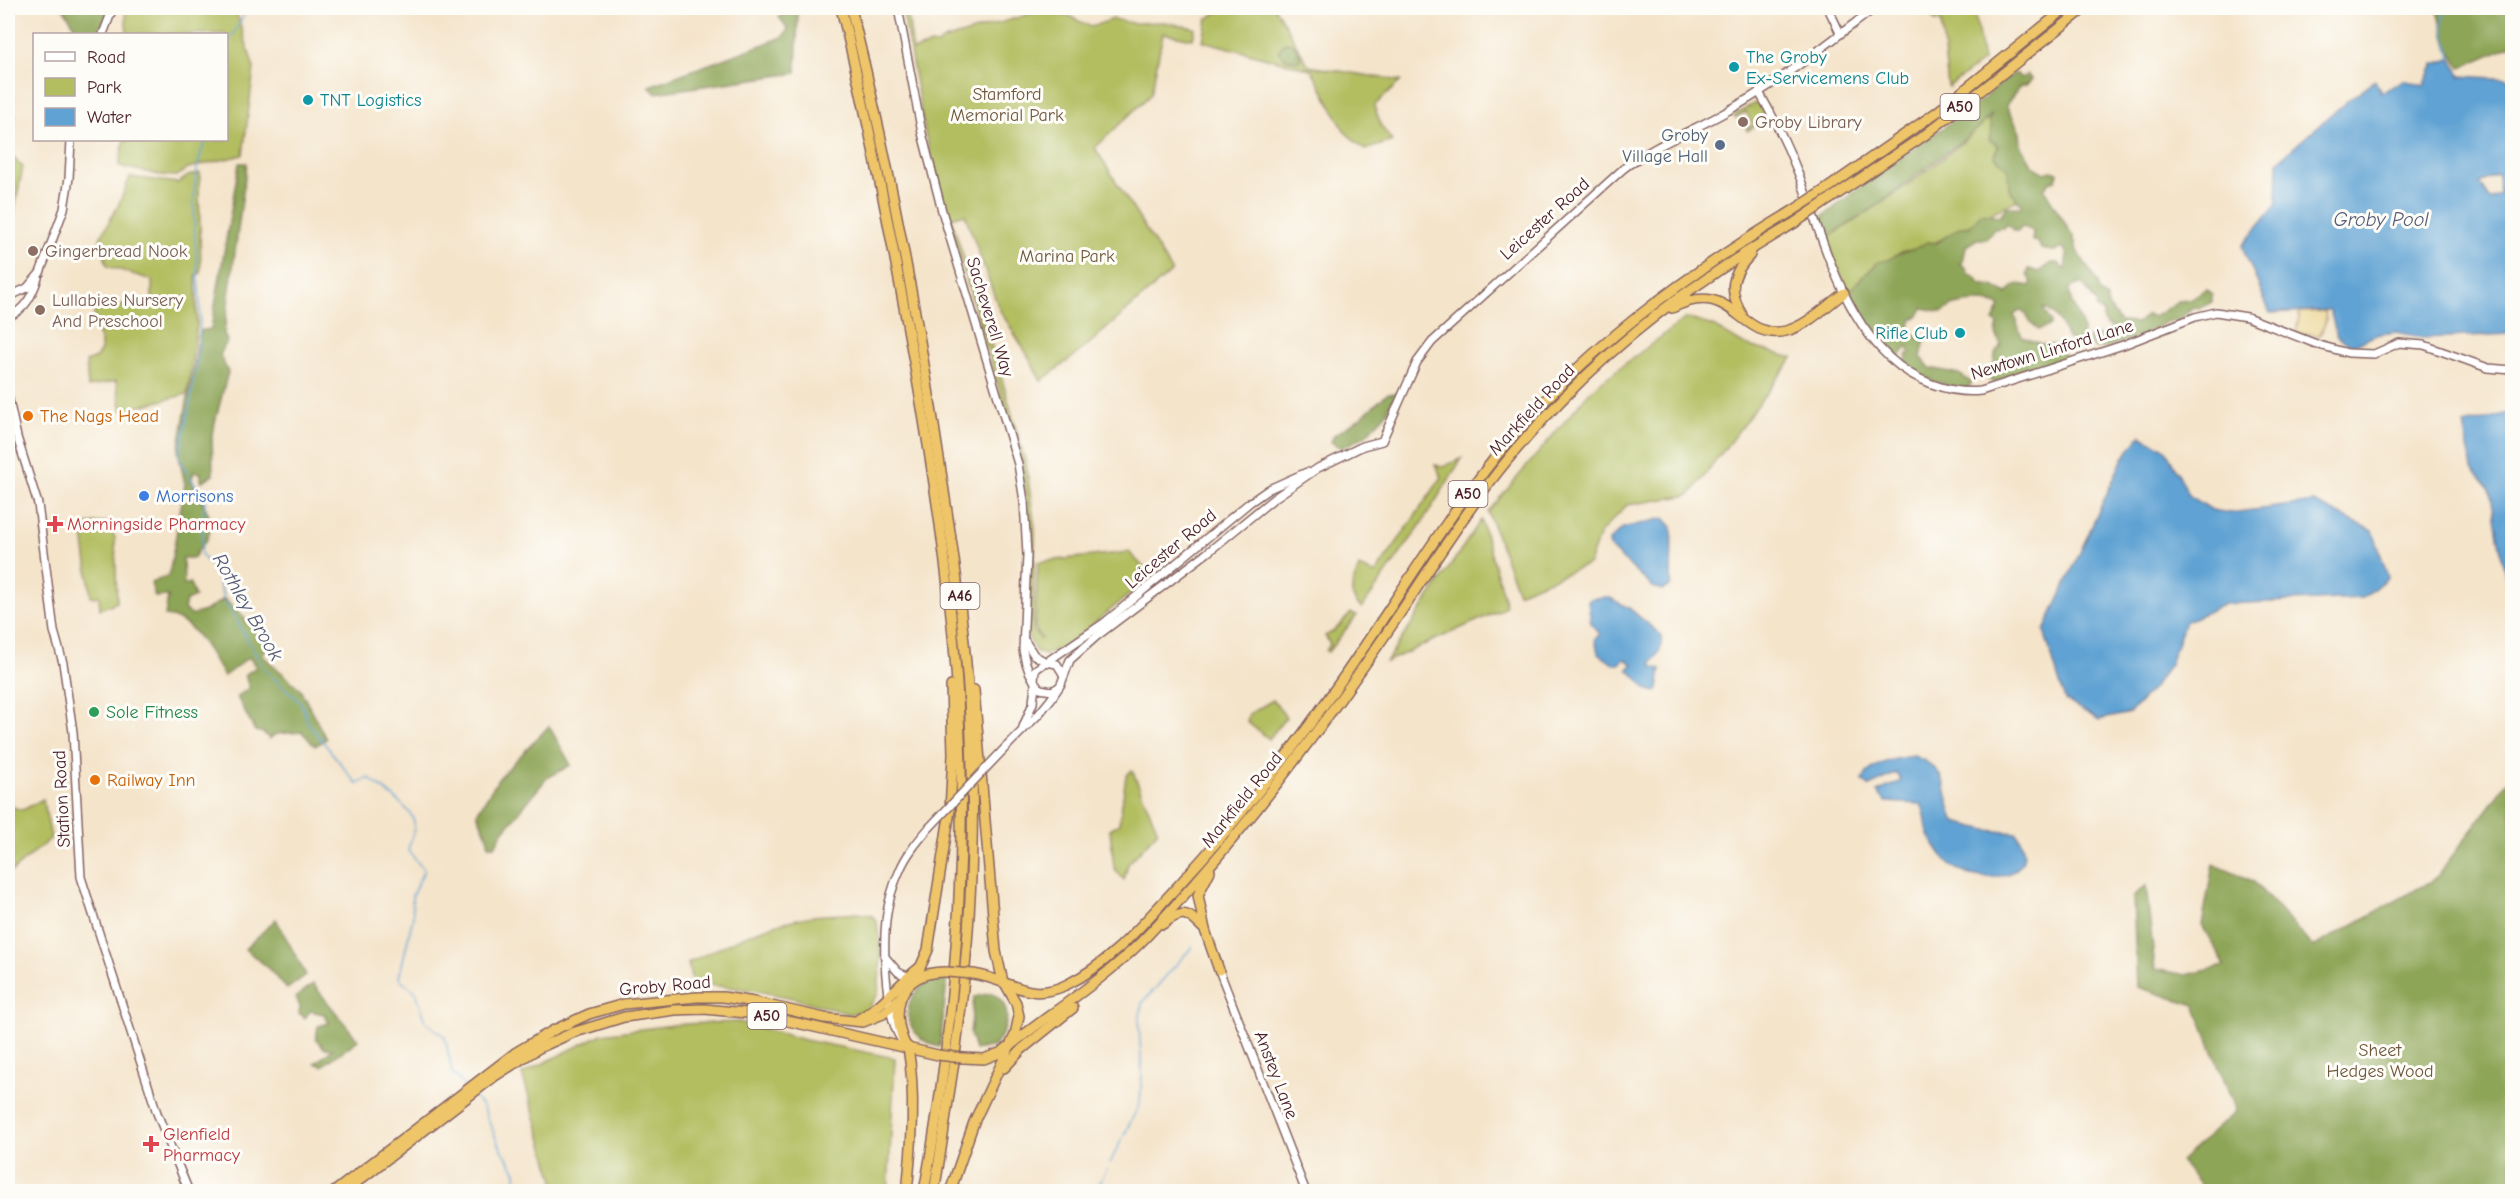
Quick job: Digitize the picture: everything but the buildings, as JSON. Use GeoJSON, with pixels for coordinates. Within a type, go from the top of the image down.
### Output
{"type":"FeatureCollection","features":[{"type":"Feature","properties":{"kind":"highway","name":"A46"},"geometry":{"type":"LineString","coordinates":[[841,8],[865,106],[914,366],[932,469],[953,648],[961,767],[960,891],[953,984],[935,1130],[924,1191]]}},
{"type":"Feature","properties":{"kind":"highway","name":"A46"},"geometry":{"type":"LineString","coordinates":[[851,8],[870,86],[920,333],[959,590],[972,757],[970,906],[960,1030],[934,1191]]}},
{"type":"Feature","properties":{"kind":"highway","name":"Markfield Road"},"geometry":{"type":"LineString","coordinates":[[1004,983],[1029,992],[1050,992],[1085,974],[1126,940],[1215,845],[1276,769],[1343,678],[1454,512],[1498,454],[1530,416],[1601,345],[1701,268],[1825,190],[1937,112],[2066,8]]}},
{"type":"Feature","properties":{"kind":"highway","name":"Markfield Road"},"geometry":{"type":"LineString","coordinates":[[1010,1045],[1093,985],[1143,940],[1227,847],[1323,724],[1463,519],[1509,459],[1588,374],[1653,317],[1705,279],[1830,200],[1925,135],[2085,8]]}},
{"type":"Feature","properties":{"kind":"highway"},"geometry":{"type":"LineString","coordinates":[[1761,243],[1734,276],[1733,294],[1748,323],[1763,332],[1787,331],[1803,323],[1844,293]]}},
{"type":"Feature","properties":{"kind":"highway"},"geometry":{"type":"LineString","coordinates":[[1653,317],[1690,300],[1702,299],[1720,302],[1743,317]]}},
{"type":"Feature","properties":{"kind":"highway"},"geometry":{"type":"LineString","coordinates":[[950,1191],[974,1122],[1016,1035],[1018,1016],[1017,1003],[1004,983],[996,951],[969,638],[959,590]]}},
{"type":"Feature","properties":{"kind":"highway"},"geometry":{"type":"LineString","coordinates":[[907,1191],[914,1109],[913,1084],[898,1016],[901,997],[924,963],[950,810],[953,755],[953,648]]}},
{"type":"Feature","properties":{"kind":"highway"},"geometry":{"type":"LineString","coordinates":[[1219,969],[1205,930],[1198,894],[1227,847]]}},
{"type":"Feature","properties":{"kind":"highway"},"geometry":{"type":"LineString","coordinates":[[993,1081],[1022,1049],[1107,980],[1143,940],[1175,915],[1191,916],[1205,930]]}},
{"type":"Feature","properties":{"kind":"highway"},"geometry":{"type":"LineString","coordinates":[[855,1022],[869,1014],[912,978],[927,973],[973,974],[992,977],[1004,983]]}},
{"type":"Feature","properties":{"kind":"highway","name":"Groby Road"},"geometry":{"type":"LineString","coordinates":[[344,1191],[486,1079],[515,1053],[554,1030],[589,1014],[624,1004],[697,997],[764,1004],[824,1018],[855,1022],[871,1020],[890,1009],[901,997]]}},
{"type":"Feature","properties":{"kind":"highway","name":"Groby Road"},"geometry":{"type":"LineString","coordinates":[[486,1079],[539,1048],[572,1033],[624,1017],[675,1010],[704,1009],[757,1014],[906,1045]]}},
{"type":"Feature","properties":{"kind":"highway"},"geometry":{"type":"LineString","coordinates":[[906,1045],[938,1055],[963,1058],[992,1057],[1010,1045]]}},
{"type":"Feature","properties":{"kind":"highway","name":"Groby Road"},"geometry":{"type":"LineString","coordinates":[[334,1191],[459,1100]]}},
{"type":"Feature","properties":{"kind":"street"},"geometry":{"type":"LineString","coordinates":[[103,33],[112,8]]}},
{"type":"Feature","properties":{"kind":"street","name":"Sacheverell Way"},"geometry":{"type":"LineString","coordinates":[[898,8],[922,133],[939,200],[1018,464],[1027,539],[1025,662],[1035,682]]}},
{"type":"Feature","properties":{"kind":"street"},"geometry":{"type":"LineString","coordinates":[[1828,8],[1840,33],[1875,8]]}},
{"type":"Feature","properties":{"kind":"street","name":"Leicester Road"},"geometry":{"type":"LineString","coordinates":[[1047,662],[1097,629],[1269,489],[1363,446],[1382,441],[1417,362],[1432,342],[1623,169],[1642,153],[1723,114],[1759,92],[1840,33]]}},
{"type":"Feature","properties":{"kind":"street","name":"Newtown Linford Lane"},"geometry":{"type":"LineString","coordinates":[[1759,92],[1797,170],[1833,271],[1844,293],[1863,325],[1894,363],[1907,373],[1926,382],[1962,392],[1990,388],[2123,345],[2195,317],[2216,312],[2247,317],[2319,345],[2348,353],[2374,354],[2399,343],[2424,345],[2488,368],[2512,370]]}},
{"type":"Feature","properties":{"kind":"street"},"geometry":{"type":"LineString","coordinates":[[8,317],[21,310],[34,292],[64,209],[69,178],[71,141]]}},
{"type":"Feature","properties":{"kind":"street"},"geometry":{"type":"LineString","coordinates":[[17,294],[32,283],[40,273]]}},
{"type":"Feature","properties":{"kind":"street"},"geometry":{"type":"LineString","coordinates":[[8,297],[27,291],[34,292]]}},
{"type":"Feature","properties":{"kind":"street","name":"Station Road"},"geometry":{"type":"LineString","coordinates":[[8,395],[17,437],[38,504],[54,631],[63,663],[73,732],[81,877],[157,1113],[189,1191]]}},
{"type":"Feature","properties":{"kind":"street","name":"Leicester Road"},"geometry":{"type":"LineString","coordinates":[[1063,674],[1070,660],[1080,651],[1273,499],[1318,468]]}},
{"type":"Feature","properties":{"kind":"street"},"geometry":{"type":"LineString","coordinates":[[1281,483],[1286,490]]}},
{"type":"Feature","properties":{"kind":"street"},"geometry":{"type":"LineString","coordinates":[[1269,489],[1273,499]]}},
{"type":"Feature","properties":{"kind":"street"},"geometry":{"type":"LineString","coordinates":[[906,1045],[895,1031],[890,1009],[886,958],[886,921],[895,885],[900,869],[929,828],[1038,715],[1063,679],[1063,674],[1057,664],[1034,655],[1024,639]]}},
{"type":"Feature","properties":{"kind":"street"},"geometry":{"type":"LineString","coordinates":[[1022,729],[1033,703],[1035,669],[1047,662]]}},
{"type":"Feature","properties":{"kind":"street"},"geometry":{"type":"LineString","coordinates":[[1035,682],[1046,691],[1057,688]]}},
{"type":"Feature","properties":{"kind":"street"},"geometry":{"type":"LineString","coordinates":[[886,958],[892,967],[912,978]]}},
{"type":"Feature","properties":{"kind":"street","name":"Anstey Lane"},"geometry":{"type":"LineString","coordinates":[[1219,969],[1306,1191]]}},
{"type":"Feature","properties":{"kind":"green space"},"geometry":{"type":"Polygon","coordinates":[[[63,8],[111,8],[99,33],[79,33],[63,8]]]}},
{"type":"Feature","properties":{"kind":"green space"},"geometry":{"type":"Polygon","coordinates":[[[125,8],[235,8],[254,68],[243,155],[188,168],[177,176],[159,175],[119,166],[124,141],[228,141],[228,33],[127,33],[125,8]]]}},
{"type":"Feature","properties":{"kind":"green space"},"geometry":{"type":"Polygon","coordinates":[[[902,8],[907,8],[913,51],[1036,12],[1069,16],[1091,27],[1113,19],[1132,23],[1164,22],[1195,28],[1193,39],[1163,33],[1151,94],[1095,148],[1172,271],[1082,350],[1041,381],[999,309],[965,214],[951,218],[1000,372],[1026,464],[1035,528],[1033,630],[1042,640],[1035,628],[1038,562],[1129,552],[1149,573],[1152,573],[1147,584],[1140,586],[1066,645],[1045,655],[1035,651],[1027,633],[1030,539],[1022,465],[948,219],[925,133],[902,8]]]}},
{"type":"Feature","properties":{"kind":"green space"},"geometry":{"type":"Polygon","coordinates":[[[1224,8],[1275,8],[1309,66],[1401,81],[1374,106],[1381,126],[1392,141],[1365,150],[1345,132],[1312,70],[1203,41],[1207,19],[1224,8]]]}},
{"type":"Feature","properties":{"kind":"green space"},"geometry":{"type":"Polygon","coordinates":[[[1930,8],[1974,8],[1983,61],[1948,87],[1941,21],[1935,21],[1931,16],[1930,8]]]}},
{"type":"Feature","properties":{"kind":"green space"},"geometry":{"type":"Polygon","coordinates":[[[2437,8],[2512,8],[2512,45],[2460,68],[2449,49],[2437,8]]]}},
{"type":"Feature","properties":{"kind":"green space"},"geometry":{"type":"Polygon","coordinates":[[[783,14],[798,14],[796,73],[655,93],[649,86],[783,37],[788,29],[779,17],[783,14]]]}},
{"type":"Feature","properties":{"kind":"green space"},"geometry":{"type":"Polygon","coordinates":[[[1285,42],[1294,44],[1301,57],[1298,62],[1284,58],[1278,51],[1285,42]]]}},
{"type":"Feature","properties":{"kind":"green space"},"geometry":{"type":"Polygon","coordinates":[[[2016,73],[2021,78],[2027,75],[2032,79],[2026,85],[2020,86],[2006,105],[2020,132],[2021,145],[2033,166],[2045,173],[2051,171],[2058,173],[2056,180],[2049,182],[2044,189],[2074,238],[2077,251],[2098,283],[2099,291],[2107,299],[2108,306],[2120,322],[2137,323],[2147,315],[2154,317],[2178,301],[2189,300],[2206,289],[2212,294],[2212,302],[2200,308],[2193,307],[2179,320],[2166,322],[2146,334],[2105,348],[2095,349],[2087,341],[2090,337],[2105,334],[2111,326],[2107,326],[2103,313],[2096,308],[2097,304],[2082,283],[2070,288],[2072,302],[2083,330],[2078,343],[2067,338],[2058,320],[2048,310],[2043,308],[2051,322],[2050,326],[2038,330],[2022,311],[2019,310],[2014,315],[2022,337],[2041,344],[2057,346],[2067,358],[2047,363],[2039,369],[2026,369],[2015,376],[2003,378],[1995,383],[1984,377],[1984,372],[1993,370],[1995,354],[2001,345],[1996,334],[1998,324],[1993,321],[2000,306],[1971,302],[1955,305],[1942,312],[1923,308],[1919,316],[1912,320],[1909,329],[1913,335],[1925,340],[1921,357],[1930,368],[1959,374],[1972,383],[1966,390],[1932,381],[1905,368],[1907,355],[1910,353],[1908,346],[1899,357],[1887,352],[1882,344],[1875,344],[1862,315],[1852,308],[1851,299],[1854,286],[1878,262],[1927,242],[1937,243],[1960,227],[1969,227],[1982,213],[1999,216],[2007,207],[2021,207],[2022,204],[2017,201],[2009,189],[2008,168],[1995,157],[1998,145],[1989,140],[1992,127],[1989,120],[1992,114],[1976,130],[1878,205],[1826,239],[1821,218],[1857,189],[1982,100],[2016,73]],[[2009,225],[1994,229],[1986,239],[1977,239],[1966,246],[1963,262],[1960,263],[1968,273],[1976,277],[1980,284],[1993,286],[2007,294],[2016,285],[2029,286],[2032,283],[2027,275],[2029,269],[2039,272],[2052,263],[2059,263],[2065,269],[2067,255],[2063,247],[2054,251],[2041,249],[2038,242],[2032,241],[2033,231],[2022,226],[2018,231],[2014,231],[2009,225]]]}},
{"type":"Feature","properties":{"kind":"green space"},"geometry":{"type":"Polygon","coordinates":[[[1755,103],[1759,104],[1767,120],[1747,131],[1746,128],[1753,125],[1746,112],[1735,118],[1734,115],[1755,103]]]}},
{"type":"Feature","properties":{"kind":"green space"},"geometry":{"type":"Polygon","coordinates":[[[8,113],[15,116],[9,154],[23,167],[13,217],[8,216],[8,113]]]}},
{"type":"Feature","properties":{"kind":"green space"},"geometry":{"type":"Polygon","coordinates":[[[1994,113],[2029,194],[1901,260],[1853,296],[1844,282],[1826,239],[1914,180],[1956,148],[1994,113]]]}},
{"type":"Feature","properties":{"kind":"green space"},"geometry":{"type":"Polygon","coordinates":[[[239,163],[247,163],[224,334],[227,341],[220,355],[228,372],[212,434],[213,475],[201,482],[201,473],[194,472],[191,481],[209,516],[210,531],[194,558],[183,558],[184,585],[190,583],[195,597],[186,601],[184,609],[191,615],[205,611],[224,599],[259,633],[275,641],[265,650],[263,656],[300,689],[326,739],[315,746],[302,732],[276,734],[269,739],[264,733],[255,731],[237,697],[249,688],[245,675],[256,667],[249,657],[224,676],[200,638],[184,623],[165,616],[168,596],[155,597],[151,583],[169,575],[185,484],[178,452],[200,331],[211,329],[239,163]]]}},
{"type":"Feature","properties":{"kind":"green space"},"geometry":{"type":"Polygon","coordinates":[[[200,173],[201,273],[196,275],[197,325],[187,394],[122,411],[116,381],[88,387],[86,362],[96,358],[101,350],[94,311],[134,303],[152,308],[152,280],[107,266],[100,238],[119,204],[130,177],[178,183],[188,176],[200,173]]]}},
{"type":"Feature","properties":{"kind":"green space"},"geometry":{"type":"Polygon","coordinates":[[[1686,318],[1713,326],[1745,345],[1793,358],[1690,495],[1627,505],[1600,533],[1589,564],[1518,593],[1488,512],[1593,388],[1686,318]]]}},
{"type":"Feature","properties":{"kind":"green space"},"geometry":{"type":"Polygon","coordinates":[[[1398,393],[1385,415],[1364,437],[1341,448],[1331,442],[1334,435],[1359,419],[1387,394],[1398,393]]]}},
{"type":"Feature","properties":{"kind":"green space"},"geometry":{"type":"Polygon","coordinates":[[[1462,458],[1422,523],[1362,608],[1352,594],[1359,567],[1375,574],[1442,477],[1435,465],[1443,467],[1462,458]]]}},
{"type":"Feature","properties":{"kind":"green space"},"geometry":{"type":"Polygon","coordinates":[[[1481,520],[1506,605],[1501,610],[1386,662],[1481,520]]]}},
{"type":"Feature","properties":{"kind":"green space"},"geometry":{"type":"Polygon","coordinates":[[[107,522],[115,538],[117,602],[100,609],[99,596],[91,597],[82,525],[107,522]]]}},
{"type":"Feature","properties":{"kind":"green space"},"geometry":{"type":"Polygon","coordinates":[[[1351,613],[1357,615],[1328,652],[1326,651],[1330,644],[1325,636],[1334,631],[1351,613]]]}},
{"type":"Feature","properties":{"kind":"green space"},"geometry":{"type":"Polygon","coordinates":[[[1273,700],[1286,717],[1269,739],[1247,722],[1249,714],[1273,700]]]}},
{"type":"Feature","properties":{"kind":"green space"},"geometry":{"type":"Polygon","coordinates":[[[549,726],[571,765],[547,778],[502,833],[495,846],[489,846],[477,813],[499,778],[549,726]]]}},
{"type":"Feature","properties":{"kind":"green space"},"geometry":{"type":"Polygon","coordinates":[[[1132,770],[1158,831],[1128,864],[1124,880],[1114,868],[1110,829],[1119,824],[1126,776],[1132,770]]]}},
{"type":"Feature","properties":{"kind":"green space","name":"Sheet Hedges Wood"},"geometry":{"type":"Polygon","coordinates":[[[2512,776],[2512,1191],[2205,1191],[2180,1161],[2236,1111],[2195,1005],[2137,987],[2133,896],[2146,886],[2155,969],[2186,975],[2225,966],[2202,925],[2213,864],[2253,881],[2313,947],[2435,879],[2512,776]]]}},
{"type":"Feature","properties":{"kind":"green space"},"geometry":{"type":"Polygon","coordinates":[[[8,782],[11,807],[23,810],[43,799],[51,838],[11,872],[8,867],[8,782]]]}},
{"type":"Feature","properties":{"kind":"green space"},"geometry":{"type":"Polygon","coordinates":[[[858,913],[871,915],[877,921],[881,956],[878,994],[866,1011],[849,1014],[793,998],[752,990],[710,985],[693,986],[688,963],[741,938],[783,922],[805,917],[858,913]]]}},
{"type":"Feature","properties":{"kind":"green space"},"geometry":{"type":"Polygon","coordinates":[[[276,919],[306,975],[287,989],[266,966],[245,949],[276,919]]]}},
{"type":"Feature","properties":{"kind":"green space"},"geometry":{"type":"Polygon","coordinates":[[[935,980],[947,980],[940,1047],[917,1035],[908,1015],[909,1004],[914,994],[922,986],[935,980]]]}},
{"type":"Feature","properties":{"kind":"green space"},"geometry":{"type":"Polygon","coordinates":[[[313,984],[358,1040],[322,1066],[315,1063],[333,1049],[324,1048],[316,1039],[318,1026],[329,1023],[324,1014],[310,1011],[305,1018],[299,1013],[300,1007],[296,997],[313,984]]]}},
{"type":"Feature","properties":{"kind":"green space"},"geometry":{"type":"Polygon","coordinates":[[[992,993],[1004,1004],[1006,1025],[995,1046],[975,1050],[970,1034],[974,997],[992,993]]]}},
{"type":"Feature","properties":{"kind":"green space"},"geometry":{"type":"Polygon","coordinates":[[[739,1022],[805,1040],[895,1058],[888,1191],[557,1191],[522,1074],[602,1034],[681,1024],[739,1022]]]}},
{"type":"Feature","properties":{"kind":"sand"},"geometry":{"type":"Polygon","coordinates":[[[2325,311],[2326,320],[2320,335],[2296,333],[2300,312],[2325,311]]]}},
{"type":"Feature","properties":{"kind":"water","name":"Groby Pool"},"geometry":{"type":"Polygon","coordinates":[[[2452,59],[2460,76],[2512,79],[2512,334],[2422,338],[2397,332],[2379,334],[2353,345],[2337,337],[2330,310],[2270,313],[2242,246],[2277,203],[2278,161],[2347,101],[2375,80],[2381,93],[2404,80],[2424,86],[2434,64],[2452,59]],[[2498,174],[2479,183],[2490,200],[2500,195],[2498,174]]]}},
{"type":"Feature","properties":{"kind":"water"},"geometry":{"type":"Polygon","coordinates":[[[2512,412],[2512,614],[2490,490],[2472,469],[2464,425],[2512,412]]]}},
{"type":"Feature","properties":{"kind":"water"},"geometry":{"type":"Polygon","coordinates":[[[2141,435],[2166,450],[2190,496],[2212,510],[2230,513],[2314,502],[2373,531],[2388,577],[2363,598],[2225,604],[2185,622],[2170,664],[2152,689],[2130,713],[2099,720],[2065,700],[2044,631],[2123,458],[2141,435]]]}},
{"type":"Feature","properties":{"kind":"water"},"geometry":{"type":"Polygon","coordinates":[[[1664,518],[1672,527],[1671,585],[1663,590],[1653,587],[1610,548],[1609,541],[1623,528],[1664,518]]]}},
{"type":"Feature","properties":{"kind":"water"},"geometry":{"type":"Polygon","coordinates":[[[1608,597],[1629,608],[1661,635],[1660,650],[1651,663],[1653,667],[1661,669],[1658,690],[1655,692],[1647,689],[1628,669],[1633,664],[1625,659],[1619,664],[1613,664],[1598,653],[1595,639],[1600,634],[1591,624],[1588,601],[1593,598],[1608,597]]]}},
{"type":"Feature","properties":{"kind":"water"},"geometry":{"type":"Polygon","coordinates":[[[1914,756],[1926,762],[1940,775],[1955,822],[1987,830],[2016,833],[2023,848],[2023,860],[2017,868],[1995,877],[1981,877],[1955,868],[1944,858],[1931,839],[1921,804],[1886,802],[1877,792],[1901,781],[1897,773],[1869,786],[1862,780],[1871,769],[1878,765],[1914,756]]]}},
{"type":"Feature","properties":{"kind":"waterway","name":"Rothley Brook"},"geometry":{"type":"LineString","coordinates":[[228,43],[248,8]]}},
{"type":"Feature","properties":{"kind":"waterway"},"geometry":{"type":"LineString","coordinates":[[2446,8],[2442,23],[2452,59]]}},
{"type":"Feature","properties":{"kind":"waterway","name":"Rothley Brook"},"geometry":{"type":"LineString","coordinates":[[206,141],[195,182],[194,205],[200,299],[198,355],[179,457],[205,502],[201,554],[215,571],[224,599],[264,669],[301,703],[308,723],[357,784],[369,778],[412,816],[414,828],[408,850],[424,870],[412,896],[413,917],[399,978],[416,992],[426,1022],[445,1037],[452,1072],[466,1088]]}},
{"type":"Feature","properties":{"kind":"waterway"},"geometry":{"type":"LineString","coordinates":[[1110,1163],[1140,1103],[1142,1075],[1139,1023],[1142,1003],[1192,947]]}},
{"type":"Feature","properties":{"kind":"waterway","name":"Rothley Brook"},"geometry":{"type":"LineString","coordinates":[[475,1098],[483,1107],[498,1143],[516,1172],[517,1188],[522,1192]]}},
{"type":"Feature","properties":{"kind":"waterway"},"geometry":{"type":"LineString","coordinates":[[1095,1192],[1107,1169]]}},
{"type":"Feature","properties":{"kind":"place","name":"The Groby Ex-Servicemens Club"},"geometry":{"type":"Point","coordinates":[1734,67]}},
{"type":"Feature","properties":{"kind":"place","name":"TNT Logistics"},"geometry":{"type":"Point","coordinates":[308,100]}},
{"type":"Feature","properties":{"kind":"place","name":"Groby Library"},"geometry":{"type":"Point","coordinates":[1743,122]}},
{"type":"Feature","properties":{"kind":"place","name":"Groby Village Hall"},"geometry":{"type":"Point","coordinates":[1720,145]}},
{"type":"Feature","properties":{"kind":"place","name":"Gingerbread Nook"},"geometry":{"type":"Point","coordinates":[33,251]}},
{"type":"Feature","properties":{"kind":"place","name":"Lullabies Nursery And Preschool"},"geometry":{"type":"Point","coordinates":[40,310]}},
{"type":"Feature","properties":{"kind":"place","name":"Rifle Club"},"geometry":{"type":"Point","coordinates":[1960,333]}},
{"type":"Feature","properties":{"kind":"place","name":"The Nags Head"},"geometry":{"type":"Point","coordinates":[28,416]}},
{"type":"Feature","properties":{"kind":"place","name":"Morrisons"},"geometry":{"type":"Point","coordinates":[144,496]}},
{"type":"Feature","properties":{"kind":"place","name":"Morningside Pharmacy"},"geometry":{"type":"Point","coordinates":[55,524]}},
{"type":"Feature","properties":{"kind":"place","name":"Sole Fitness"},"geometry":{"type":"Point","coordinates":[94,712]}},
{"type":"Feature","properties":{"kind":"place","name":"Railway Inn"},"geometry":{"type":"Point","coordinates":[95,780]}},
{"type":"Feature","properties":{"kind":"place","name":"Glenfield Pharmacy"},"geometry":{"type":"Point","coordinates":[151,1144]}},
{"type":"Feature","properties":{"kind":"park label","name":"Stamford Memorial Park"},"geometry":{"type":"Point","coordinates":[1007,104]}},
{"type":"Feature","properties":{"kind":"park label","name":"Marina Park"},"geometry":{"type":"Point","coordinates":[1067,256]}}]}
